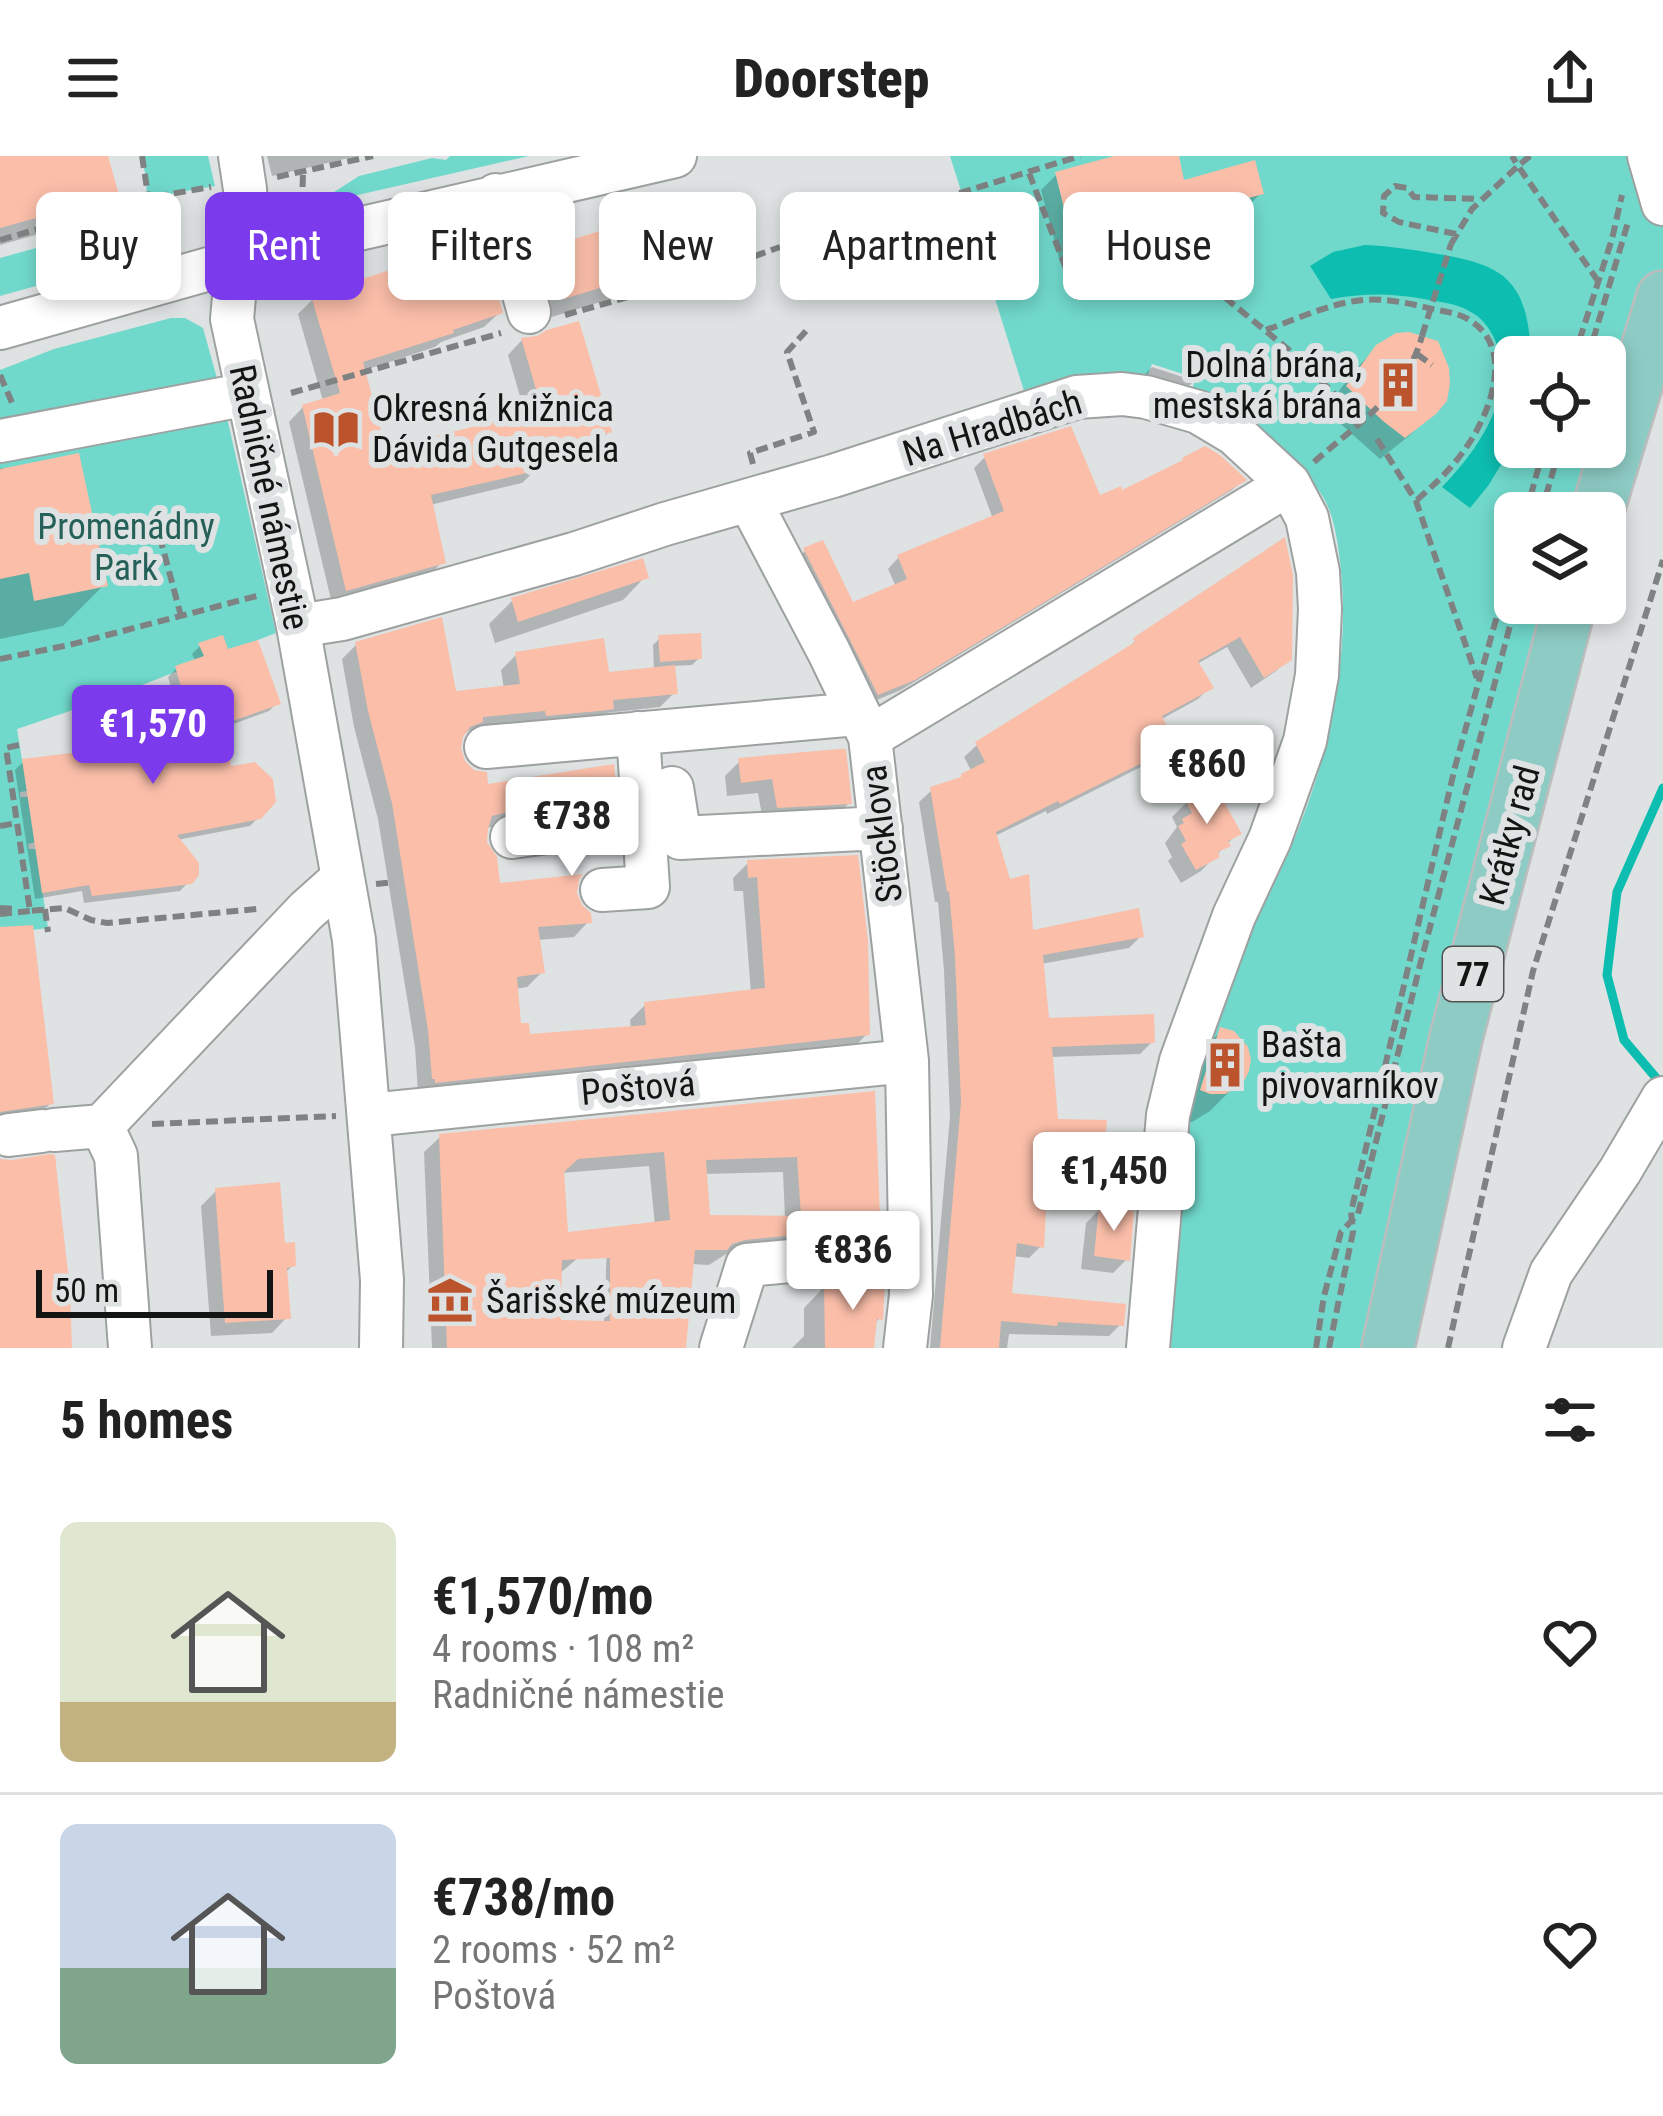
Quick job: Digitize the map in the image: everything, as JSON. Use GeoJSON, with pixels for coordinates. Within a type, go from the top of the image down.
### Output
{"type":"FeatureCollection","features":[{"type":"Feature","properties":{"kind":"main road"},"geometry":{"type":"LineString","coordinates":[[1603,492],[1663,297]]}},
{"type":"Feature","properties":{"kind":"main road","name":"Krátky rad"},"geometry":{"type":"LineString","coordinates":[[1388,1348],[1456,1038],[1564,624]]}},
{"type":"Feature","properties":{"kind":"street"},"geometry":{"type":"LineString","coordinates":[[510,192],[675,156]]}},
{"type":"Feature","properties":{"kind":"street"},"geometry":{"type":"LineString","coordinates":[[1648,203],[1649,156]]}},
{"type":"Feature","properties":{"kind":"street"},"geometry":{"type":"LineString","coordinates":[[0,328],[205,270]]}},
{"type":"Feature","properties":{"kind":"street","name":"Radničné námestie"},"geometry":{"type":"LineString","coordinates":[[234,300],[232,319],[269,393],[298,626],[354,940],[382,1280],[381,1348]]}},
{"type":"Feature","properties":{"kind":"street"},"geometry":{"type":"LineString","coordinates":[[527,300],[533,320]]}},
{"type":"Feature","properties":{"kind":"street"},"geometry":{"type":"LineString","coordinates":[[0,441],[269,393]]}},
{"type":"Feature","properties":{"kind":"street","name":"Na Hradbách"},"geometry":{"type":"LineString","coordinates":[[298,626],[440,593],[752,484],[833,476],[1077,397],[1146,398],[1198,412],[1235,434],[1289,484],[1307,518],[1321,609],[1317,674],[1305,741],[1181,1060],[1168,1115],[1148,1348]]}},
{"type":"Feature","properties":{"kind":"street"},"geometry":{"type":"LineString","coordinates":[[486,746],[638,733],[864,725],[752,484]]}},
{"type":"Feature","properties":{"kind":"street","name":"Stöcklova"},"geometry":{"type":"LineString","coordinates":[[905,1348],[911,1295],[907,1061],[881,828],[864,725],[1289,484]]}},
{"type":"Feature","properties":{"kind":"street"},"geometry":{"type":"LineString","coordinates":[[638,733],[658,803],[680,838],[881,828]]}},
{"type":"Feature","properties":{"kind":"street"},"geometry":{"type":"LineString","coordinates":[[512,837],[658,803]]}},
{"type":"Feature","properties":{"kind":"street"},"geometry":{"type":"LineString","coordinates":[[602,890],[648,887],[658,803]]}},
{"type":"Feature","properties":{"kind":"street"},"geometry":{"type":"LineString","coordinates":[[35,1132],[102,1126],[343,878]]}},
{"type":"Feature","properties":{"kind":"street","name":"Poštová"},"geometry":{"type":"LineString","coordinates":[[370,1115],[907,1061]]}},
{"type":"Feature","properties":{"kind":"street"},"geometry":{"type":"LineString","coordinates":[[1524,1348],[1551,1273],[1654,1113]]}},
{"type":"Feature","properties":{"kind":"street"},"geometry":{"type":"LineString","coordinates":[[102,1126],[116,1156],[130,1348]]}},
{"type":"Feature","properties":{"kind":"street"},"geometry":{"type":"LineString","coordinates":[[721,1348],[748,1264],[910,1250]]}},
{"type":"Feature","properties":{"kind":"path"},"geometry":{"type":"LineString","coordinates":[[142,156],[147,192]]}},
{"type":"Feature","properties":{"kind":"path"},"geometry":{"type":"LineString","coordinates":[[170,192],[243,173],[303,173],[373,156]]}},
{"type":"Feature","properties":{"kind":"path"},"geometry":{"type":"LineString","coordinates":[[964,192],[1080,156]]}},
{"type":"Feature","properties":{"kind":"path"},"geometry":{"type":"LineString","coordinates":[[1512,156],[1598,281]]}},
{"type":"Feature","properties":{"kind":"path"},"geometry":{"type":"LineString","coordinates":[[1289,484],[1400,385],[1418,353],[1456,234],[1480,200],[1530,156]]}},
{"type":"Feature","properties":{"kind":"path"},"geometry":{"type":"LineString","coordinates":[[302,192],[303,173]]}},
{"type":"Feature","properties":{"kind":"path"},"geometry":{"type":"LineString","coordinates":[[1029,173],[1077,297],[1149,277],[1186,279],[1205,286],[1266,330],[1350,409]]}},
{"type":"Feature","properties":{"kind":"path"},"geometry":{"type":"LineString","coordinates":[[1456,234],[1399,222],[1383,213],[1384,196],[1395,186],[1407,188],[1414,197],[1480,200]]}},
{"type":"Feature","properties":{"kind":"path"},"geometry":{"type":"LineString","coordinates":[[1581,336],[1622,194]]}},
{"type":"Feature","properties":{"kind":"path"},"geometry":{"type":"LineString","coordinates":[[1595,336],[1627,233],[1648,203]]}},
{"type":"Feature","properties":{"kind":"path"},"geometry":{"type":"LineString","coordinates":[[0,240],[36,230]]}},
{"type":"Feature","properties":{"kind":"path"},"geometry":{"type":"LineString","coordinates":[[269,393],[692,279],[780,247]]}},
{"type":"Feature","properties":{"kind":"path"},"geometry":{"type":"LineString","coordinates":[[1266,330],[1334,306],[1387,300],[1456,314],[1484,332],[1495,368],[1485,414],[1458,460],[1417,501]]}},
{"type":"Feature","properties":{"kind":"path"},"geometry":{"type":"LineString","coordinates":[[752,484],[750,453],[814,432],[787,352],[806,331]]}},
{"type":"Feature","properties":{"kind":"path"},"geometry":{"type":"LineString","coordinates":[[1418,353],[1432,365]]}},
{"type":"Feature","properties":{"kind":"path"},"geometry":{"type":"LineString","coordinates":[[1377,439],[1417,501],[1479,682]]}},
{"type":"Feature","properties":{"kind":"path"},"geometry":{"type":"LineString","coordinates":[[155,519],[182,616]]}},
{"type":"Feature","properties":{"kind":"path"},"geometry":{"type":"LineString","coordinates":[[1448,1348],[1533,971],[1663,560]]}},
{"type":"Feature","properties":{"kind":"path"},"geometry":{"type":"LineString","coordinates":[[0,658],[69,645],[267,593]]}},
{"type":"Feature","properties":{"kind":"path"},"geometry":{"type":"LineString","coordinates":[[1329,1348],[1353,1232],[1351,1212],[1450,789],[1495,624]]}},
{"type":"Feature","properties":{"kind":"path"},"geometry":{"type":"LineString","coordinates":[[1316,1348],[1341,1232],[1358,1214],[1510,624]]}},
{"type":"Feature","properties":{"kind":"path"},"geometry":{"type":"LineString","coordinates":[[19,746],[2,750],[30,911]]}},
{"type":"Feature","properties":{"kind":"path"},"geometry":{"type":"LineString","coordinates":[[0,826],[17,823]]}},
{"type":"Feature","properties":{"kind":"path"},"geometry":{"type":"LineString","coordinates":[[0,911],[65,908],[107,923],[266,908]]}},
{"type":"Feature","properties":{"kind":"path"},"geometry":{"type":"LineString","coordinates":[[45,909],[48,932]]}},
{"type":"Feature","properties":{"kind":"path"},"geometry":{"type":"LineString","coordinates":[[102,1126],[370,1115]]}},
{"type":"Feature","properties":{"kind":"path"},"geometry":{"type":"LineString","coordinates":[[1456,1255],[1468,1258]]}},
{"type":"Feature","properties":{"kind":"green space"},"geometry":{"type":"Polygon","coordinates":[[[141,156],[208,156],[215,186],[147,192],[141,156]]]}},
{"type":"Feature","properties":{"kind":"green space"},"geometry":{"type":"Polygon","coordinates":[[[450,156],[529,156],[364,194],[334,192],[359,176],[432,158],[450,156]]]}},
{"type":"Feature","properties":{"kind":"green space"},"geometry":{"type":"Polygon","coordinates":[[[950,156],[1649,156],[1663,204],[1663,297],[1626,418],[1626,336],[1494,336],[1494,468],[1611,468],[1603,492],[1494,492],[1494,624],[1565,624],[1389,1348],[1171,1348],[1180,1188],[1200,1071],[1227,987],[1287,856],[1325,750],[1339,675],[1343,599],[1337,542],[1321,494],[1273,446],[1192,392],[1195,378],[1152,364],[1147,377],[1116,372],[1070,379],[1025,394],[995,300],[1039,300],[1039,192],[961,192],[950,156]]]}},
{"type":"Feature","properties":{"kind":"green space"},"geometry":{"type":"Polygon","coordinates":[[[36,248],[36,286],[0,296],[0,258],[36,248]]]}},
{"type":"Feature","properties":{"kind":"green space","name":"Promenádny Park"},"geometry":{"type":"Polygon","coordinates":[[[185,318],[203,328],[276,633],[17,729],[27,791],[20,792],[20,797],[28,797],[36,842],[28,844],[29,849],[36,849],[48,928],[0,934],[0,370],[54,349],[185,318]]]}},
{"type":"Feature","properties":{"kind":"water"},"geometry":{"type":"Polygon","coordinates":[[[1365,245],[1415,250],[1495,270],[1518,293],[1529,336],[1494,338],[1477,316],[1453,304],[1389,295],[1331,299],[1310,266],[1333,252],[1365,245]]]}},
{"type":"Feature","properties":{"kind":"water"},"geometry":{"type":"Polygon","coordinates":[[[1494,410],[1494,468],[1499,468],[1470,508],[1442,487],[1469,456],[1494,410]]]}},
{"type":"Feature","properties":{"kind":"building"},"geometry":{"type":"Polygon","coordinates":[[[0,156],[108,156],[118,192],[36,192],[36,218],[0,228],[0,156]]]}},
{"type":"Feature","properties":{"kind":"building"},"geometry":{"type":"Polygon","coordinates":[[[1114,156],[1179,156],[1184,180],[1255,160],[1264,194],[1063,192],[1063,204],[1055,172],[1114,156]]]}},
{"type":"Feature","properties":{"kind":"building"},"geometry":{"type":"Polygon","coordinates":[[[599,231],[599,288],[575,296],[575,239],[599,231]]]}},
{"type":"Feature","properties":{"kind":"building"},"geometry":{"type":"Polygon","coordinates":[[[388,271],[388,300],[499,300],[503,313],[363,362],[385,445],[542,410],[521,338],[579,321],[612,432],[536,455],[540,470],[431,495],[446,563],[346,591],[302,405],[340,393],[312,300],[364,300],[364,278],[388,271]]]}},
{"type":"Feature","properties":{"kind":"building","name":"Dolná brána, mestská brána"},"geometry":{"type":"Polygon","coordinates":[[[1396,333],[1438,341],[1450,384],[1447,401],[1405,438],[1346,386],[1376,345],[1396,333]]]}},
{"type":"Feature","properties":{"kind":"building"},"geometry":{"type":"Polygon","coordinates":[[[1071,426],[1100,495],[1121,486],[1122,490],[1205,446],[1247,480],[915,680],[878,695],[803,548],[823,540],[853,602],[907,579],[897,555],[1004,511],[983,454],[1071,426]]]}},
{"type":"Feature","properties":{"kind":"building"},"geometry":{"type":"Polygon","coordinates":[[[79,453],[108,586],[34,601],[29,573],[0,579],[0,469],[79,453]]]}},
{"type":"Feature","properties":{"kind":"building"},"geometry":{"type":"Polygon","coordinates":[[[1285,537],[1293,575],[1292,660],[1264,678],[1240,637],[1198,661],[1214,688],[1162,716],[1176,746],[996,832],[1010,879],[1029,874],[1033,930],[1139,908],[1144,937],[1043,955],[1049,1018],[1154,1014],[1155,1043],[1052,1047],[1058,1119],[1107,1120],[1104,1152],[1049,1151],[1044,1248],[1017,1243],[1012,1293],[1126,1304],[1124,1326],[1001,1321],[999,1348],[940,1348],[961,1102],[949,891],[930,787],[961,777],[985,762],[975,742],[1135,642],[1133,638],[1285,537]]]}},
{"type":"Feature","properties":{"kind":"building"},"geometry":{"type":"Polygon","coordinates":[[[643,558],[649,578],[518,622],[511,598],[643,558]]]}},
{"type":"Feature","properties":{"kind":"building"},"geometry":{"type":"Polygon","coordinates":[[[442,617],[456,691],[520,684],[515,652],[604,638],[609,672],[675,665],[678,694],[613,700],[614,709],[599,711],[483,717],[463,737],[465,761],[474,770],[487,772],[488,784],[614,764],[617,796],[492,816],[487,842],[497,857],[500,883],[583,874],[577,893],[591,913],[592,923],[538,927],[545,973],[517,977],[521,1023],[529,1023],[530,1034],[646,1025],[644,1002],[765,988],[757,877],[748,878],[747,860],[858,855],[868,941],[870,1035],[435,1083],[392,803],[355,642],[442,617]]]}},
{"type":"Feature","properties":{"kind":"building"},"geometry":{"type":"Polygon","coordinates":[[[701,633],[702,659],[660,662],[658,635],[701,633]]]}},
{"type":"Feature","properties":{"kind":"building"},"geometry":{"type":"Polygon","coordinates":[[[223,635],[228,649],[258,640],[281,704],[224,724],[231,766],[255,762],[273,779],[276,802],[261,819],[177,835],[199,863],[199,875],[192,884],[92,896],[89,885],[42,893],[22,759],[196,738],[175,666],[204,656],[198,643],[223,635]]]}},
{"type":"Feature","properties":{"kind":"building"},"geometry":{"type":"Polygon","coordinates":[[[846,749],[852,804],[777,808],[772,779],[741,783],[738,758],[846,749]]]}},
{"type":"Feature","properties":{"kind":"building"},"geometry":{"type":"Polygon","coordinates":[[[1214,784],[1242,834],[1228,841],[1231,846],[1218,852],[1220,857],[1196,870],[1181,844],[1186,841],[1178,826],[1192,813],[1185,800],[1214,784]]]}},
{"type":"Feature","properties":{"kind":"building"},"geometry":{"type":"Polygon","coordinates":[[[33,925],[54,1104],[0,1112],[0,927],[33,925]]]}},
{"type":"Feature","properties":{"kind":"building","name":"Bašta pivovarníkov"},"geometry":{"type":"Polygon","coordinates":[[[1220,1027],[1234,1031],[1248,1047],[1251,1059],[1244,1081],[1235,1089],[1210,1094],[1200,1090],[1220,1027]]]}},
{"type":"Feature","properties":{"kind":"building"},"geometry":{"type":"Polygon","coordinates":[[[875,1091],[880,1216],[803,1216],[803,1234],[745,1240],[727,1250],[695,1250],[686,1348],[447,1348],[439,1134],[875,1091]],[[664,1152],[578,1159],[564,1172],[568,1232],[670,1220],[664,1152]],[[797,1157],[706,1160],[710,1215],[801,1216],[797,1157]],[[610,1258],[562,1260],[561,1320],[610,1321],[610,1258]]]}},
{"type":"Feature","properties":{"kind":"building"},"geometry":{"type":"Polygon","coordinates":[[[55,1155],[72,1348],[0,1348],[0,1159],[55,1155]]]}},
{"type":"Feature","properties":{"kind":"building"},"geometry":{"type":"Polygon","coordinates":[[[280,1182],[285,1243],[295,1242],[296,1266],[287,1268],[291,1319],[225,1323],[215,1188],[280,1182]]]}},
{"type":"Feature","properties":{"kind":"building"},"geometry":{"type":"Polygon","coordinates":[[[1099,1206],[1134,1211],[1130,1261],[1094,1256],[1099,1206]]]}},
{"type":"Feature","properties":{"kind":"building"},"geometry":{"type":"Polygon","coordinates":[[[885,1278],[883,1320],[877,1319],[874,1348],[825,1348],[824,1284],[885,1278]]]}},
{"type":"Feature","properties":{"kind":"waterway"},"geometry":{"type":"LineString","coordinates":[[1663,788],[1617,892],[1607,975],[1624,1040],[1663,1086]]}},
{"type":"Feature","properties":{"kind":"place","name":"Dolná brána, mestská brána"},"geometry":{"type":"Point","coordinates":[1398,385]}},
{"type":"Feature","properties":{"kind":"place","name":"Okresná knižnica Dávida Gutgesela"},"geometry":{"type":"Point","coordinates":[336,429]}},
{"type":"Feature","properties":{"kind":"place","name":"Bašta pivovarníkov"},"geometry":{"type":"Point","coordinates":[1225,1065]}},
{"type":"Feature","properties":{"kind":"place","name":"Šarišské múzeum"},"geometry":{"type":"Point","coordinates":[450,1300]}}]}
